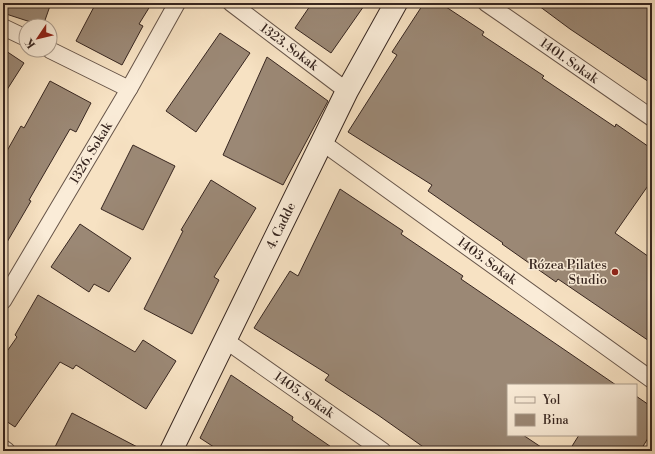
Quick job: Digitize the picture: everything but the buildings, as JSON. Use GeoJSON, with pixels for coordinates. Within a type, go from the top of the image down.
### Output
{"type":"FeatureCollection","features":[{"type":"Feature","properties":{"kind":"street","name":"1326. Sokak"},"geometry":{"type":"LineString","coordinates":[[3,301],[129,89],[177,3]]}},
{"type":"Feature","properties":{"kind":"street","name":"1323. Sokak"},"geometry":{"type":"LineString","coordinates":[[231,3],[347,91]]}},
{"type":"Feature","properties":{"kind":"street","name":"4. Cadde"},"geometry":{"type":"LineString","coordinates":[[171,451],[347,91],[396,3]]}},
{"type":"Feature","properties":{"kind":"street","name":"1401. Sokak"},"geometry":{"type":"LineString","coordinates":[[486,3],[652,118]]}},
{"type":"Feature","properties":{"kind":"street"},"geometry":{"type":"LineString","coordinates":[[3,27],[18,34]]}},
{"type":"Feature","properties":{"kind":"street"},"geometry":{"type":"LineString","coordinates":[[58,54],[129,89]]}},
{"type":"Feature","properties":{"kind":"street","name":"1403. Sokak"},"geometry":{"type":"LineString","coordinates":[[322,143],[652,380]]}},
{"type":"Feature","properties":{"kind":"street","name":"1405. Sokak"},"geometry":{"type":"LineString","coordinates":[[225,340],[383,451]]}},
{"type":"Feature","properties":{"kind":"street"},"geometry":{"type":"LineString","coordinates":[[3,448],[7,451]]}},
{"type":"Feature","properties":{"kind":"place","name":"Rózea Pilates Studio"},"geometry":{"type":"Point","coordinates":[615,272]}}]}
